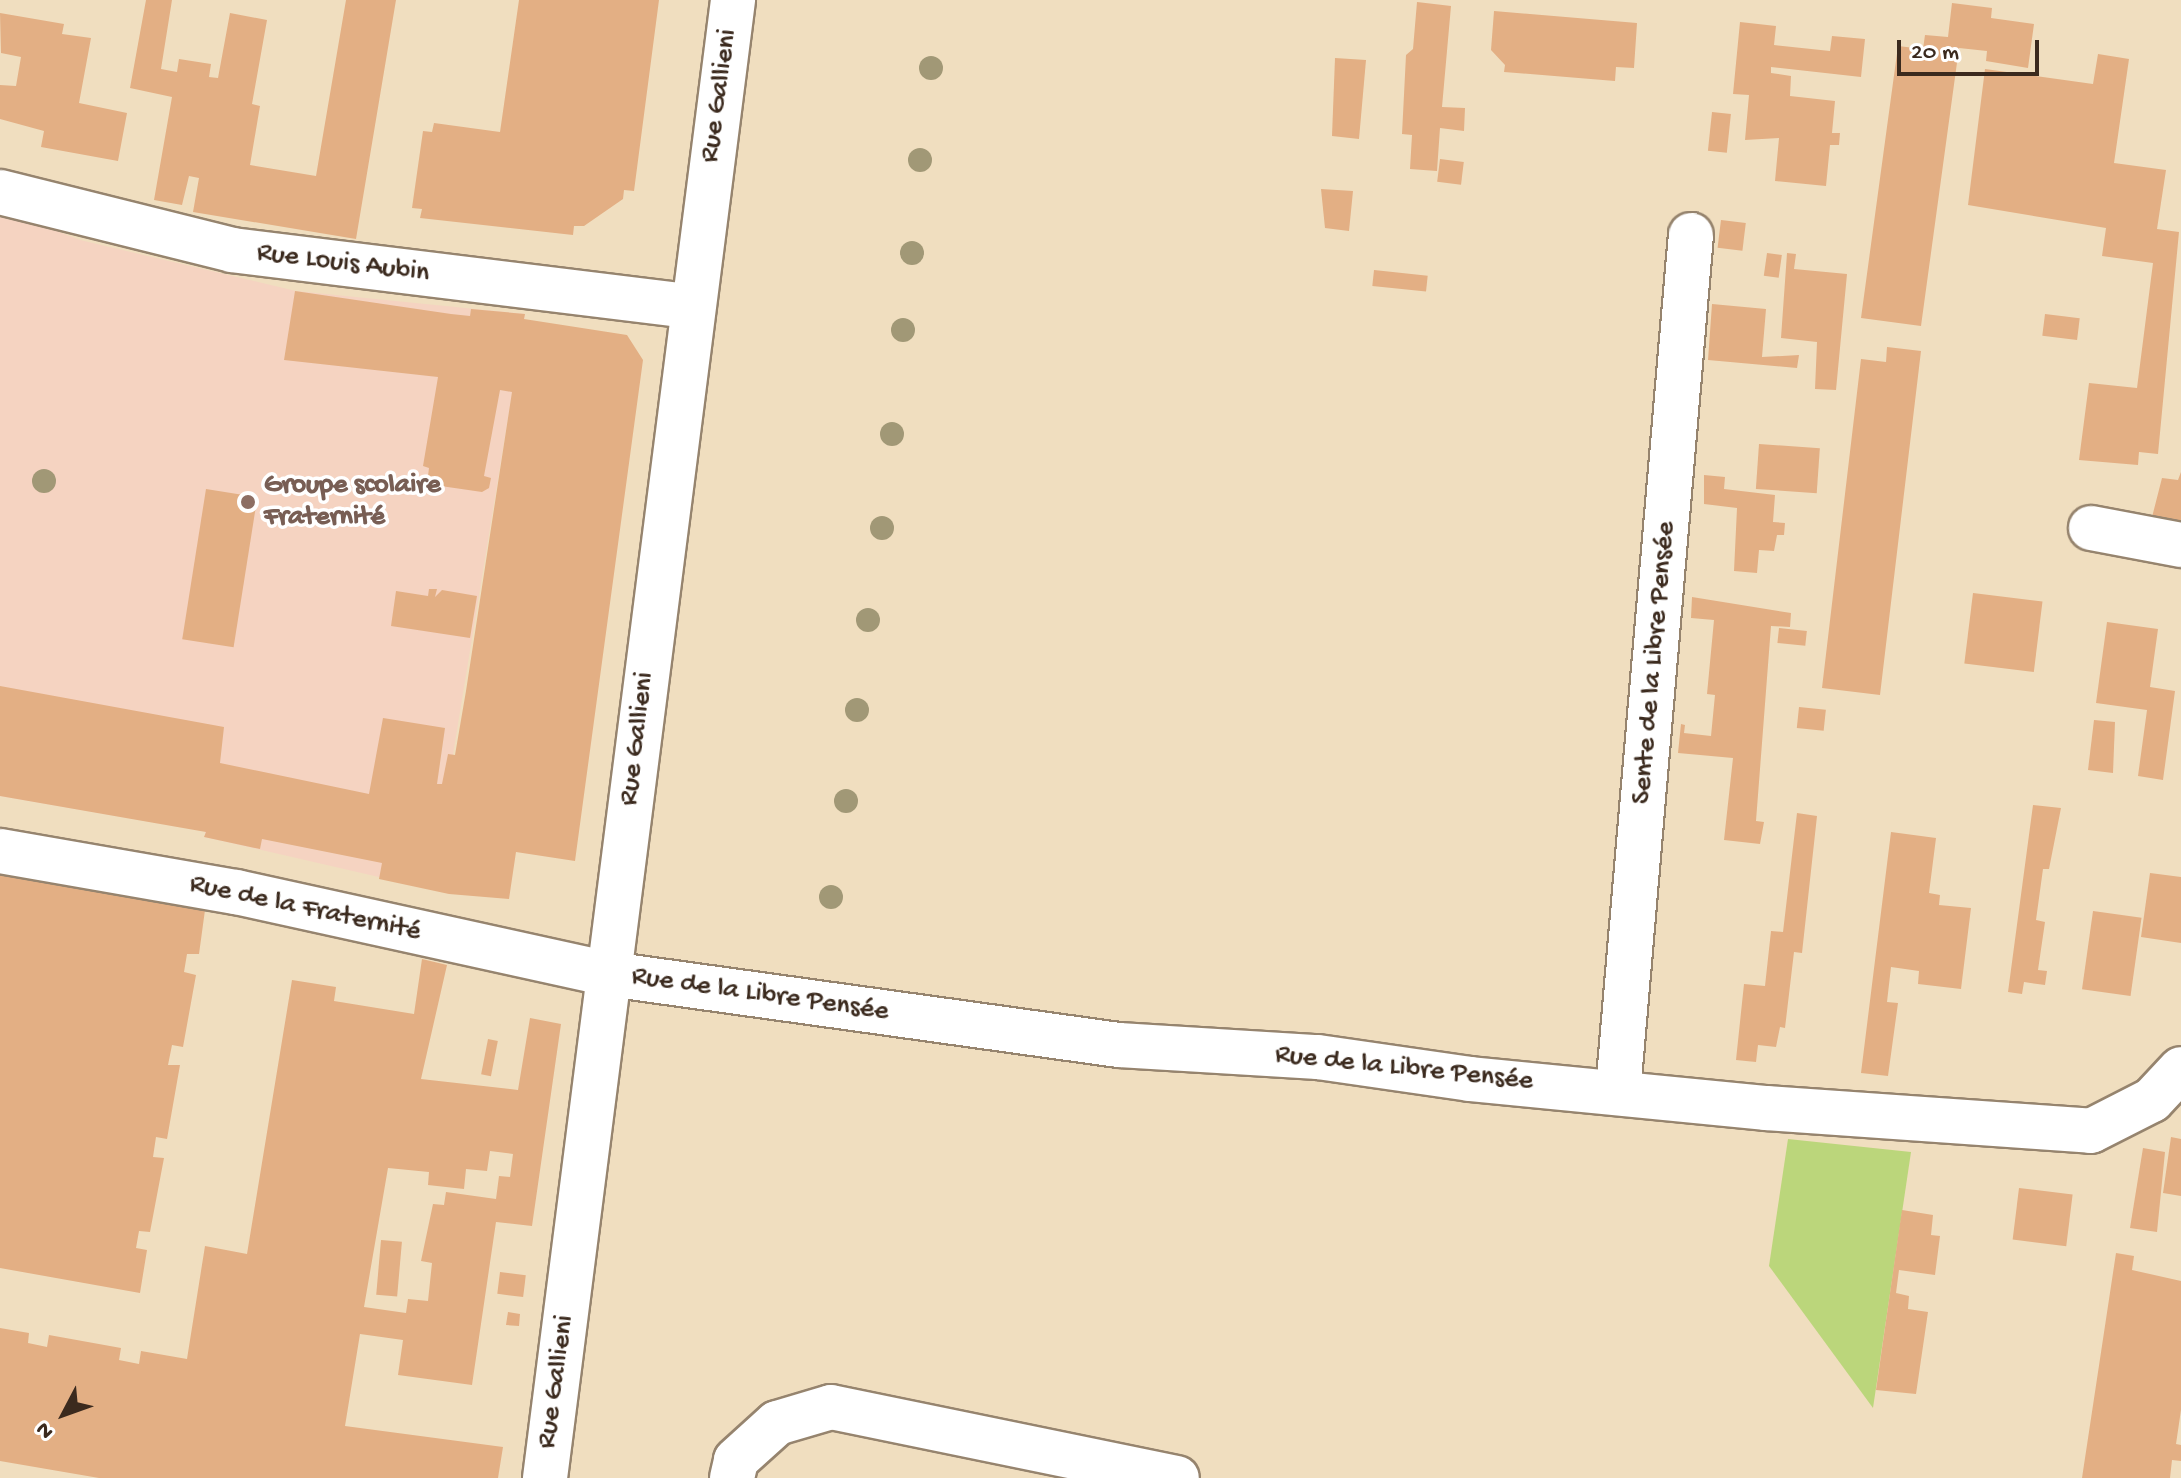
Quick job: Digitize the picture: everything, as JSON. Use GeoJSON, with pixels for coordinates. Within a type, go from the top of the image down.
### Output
{"type":"FeatureCollection","features":[{"type":"Feature","properties":{"kind":"street","name":"Rue Gallieni"},"geometry":{"type":"LineString","coordinates":[[545,1478],[691,306],[733,0]]}},
{"type":"Feature","properties":{"kind":"street","name":"Rue Louis Aubin"},"geometry":{"type":"LineString","coordinates":[[0,192],[232,250],[691,306]]}},
{"type":"Feature","properties":{"kind":"street","name":"Sente de la Libre Pensée"},"geometry":{"type":"LineString","coordinates":[[1618,1091],[1691,235]]}},
{"type":"Feature","properties":{"kind":"street"},"geometry":{"type":"LineString","coordinates":[[2091,528],[2181,545]]}},
{"type":"Feature","properties":{"kind":"street","name":"Rue de la Fraternité"},"geometry":{"type":"LineString","coordinates":[[0,851],[236,892],[609,974]]}},
{"type":"Feature","properties":{"kind":"street","name":"Rue de la Libre Pensée"},"geometry":{"type":"LineString","coordinates":[[609,974],[1119,1045],[1318,1057],[1470,1079],[1618,1091],[1766,1108],[2091,1131],[2152,1100],[2181,1069]]}},
{"type":"Feature","properties":{"kind":"street"},"geometry":{"type":"LineString","coordinates":[[732,1478],[736,1460],[777,1423],[831,1407],[1177,1478]]}},
{"type":"Feature","properties":{"kind":"shaded area","name":"Groupe scolaire Fraternité"},"geometry":{"type":"Polygon","coordinates":[[[0,209],[80,240],[296,291],[525,314],[431,889],[205,837],[205,831],[0,796],[0,209]]]}},
{"type":"Feature","properties":{"kind":"green space"},"geometry":{"type":"Polygon","coordinates":[[[1788,1139],[1911,1152],[1873,1408],[1769,1266],[1788,1139]]]}},
{"type":"Feature","properties":{"kind":"building"},"geometry":{"type":"Polygon","coordinates":[[[146,0],[172,0],[161,69],[177,72],[179,59],[211,64],[209,77],[218,78],[230,13],[267,20],[252,104],[260,106],[250,165],[316,176],[346,0],[396,0],[356,239],[193,212],[199,178],[189,176],[182,205],[154,200],[172,97],[130,88],[146,0]]]}},
{"type":"Feature","properties":{"kind":"building"},"geometry":{"type":"Polygon","coordinates":[[[519,0],[659,0],[634,191],[624,190],[623,199],[584,226],[574,226],[573,235],[420,218],[422,209],[412,208],[423,131],[432,132],[434,123],[500,132],[519,0]]]}},
{"type":"Feature","properties":{"kind":"building"},"geometry":{"type":"Polygon","coordinates":[[[1417,2],[1451,6],[1442,107],[1465,108],[1464,131],[1440,128],[1437,171],[1410,169],[1412,135],[1402,134],[1406,55],[1413,49],[1417,2]]]}},
{"type":"Feature","properties":{"kind":"building"},"geometry":{"type":"Polygon","coordinates":[[[1952,3],[1992,8],[1991,18],[2034,24],[2028,68],[1986,61],[1987,51],[1959,48],[1921,326],[1861,318],[1898,46],[1923,49],[1925,35],[1948,37],[1952,3]]]}},
{"type":"Feature","properties":{"kind":"building"},"geometry":{"type":"Polygon","coordinates":[[[1494,11],[1637,23],[1634,68],[1616,67],[1615,81],[1504,72],[1505,65],[1491,50],[1494,11]]]}},
{"type":"Feature","properties":{"kind":"building"},"geometry":{"type":"Polygon","coordinates":[[[0,13],[64,24],[62,34],[91,38],[79,103],[127,113],[118,161],[41,147],[44,131],[0,119],[0,85],[16,86],[21,57],[1,53],[0,13]]]}},
{"type":"Feature","properties":{"kind":"building"},"geometry":{"type":"Polygon","coordinates":[[[1740,22],[1776,26],[1774,45],[1830,51],[1832,36],[1865,39],[1861,77],[1771,67],[1771,73],[1791,76],[1790,96],[1835,101],[1832,133],[1840,133],[1839,145],[1830,145],[1826,186],[1775,181],[1779,138],[1745,140],[1749,95],[1733,94],[1740,22]]]}},
{"type":"Feature","properties":{"kind":"building"},"geometry":{"type":"Polygon","coordinates":[[[2098,54],[2129,59],[2114,163],[2166,170],[2157,229],[2179,232],[2158,454],[2139,452],[2138,465],[2079,460],[2089,383],[2137,388],[2153,263],[2102,256],[2106,228],[1968,205],[1985,69],[2093,84],[2098,54]]]}},
{"type":"Feature","properties":{"kind":"building"},"geometry":{"type":"Polygon","coordinates":[[[1335,58],[1366,60],[1359,139],[1332,136],[1335,58]]]}},
{"type":"Feature","properties":{"kind":"building"},"geometry":{"type":"Polygon","coordinates":[[[1712,112],[1731,114],[1727,153],[1708,151],[1712,112]]]}},
{"type":"Feature","properties":{"kind":"building"},"geometry":{"type":"Polygon","coordinates":[[[1440,159],[1464,162],[1461,185],[1437,182],[1440,159]]]}},
{"type":"Feature","properties":{"kind":"building"},"geometry":{"type":"Polygon","coordinates":[[[1321,189],[1353,191],[1349,231],[1325,228],[1321,189]]]}},
{"type":"Feature","properties":{"kind":"building"},"geometry":{"type":"Polygon","coordinates":[[[1721,220],[1746,223],[1742,251],[1718,248],[1721,220]]]}},
{"type":"Feature","properties":{"kind":"building"},"geometry":{"type":"Polygon","coordinates":[[[1767,253],[1782,255],[1779,278],[1764,276],[1767,253]]]}},
{"type":"Feature","properties":{"kind":"building"},"geometry":{"type":"Polygon","coordinates":[[[1787,253],[1796,254],[1794,269],[1847,274],[1836,390],[1815,389],[1817,342],[1781,338],[1787,253]]]}},
{"type":"Feature","properties":{"kind":"building"},"geometry":{"type":"Polygon","coordinates":[[[1374,270],[1428,276],[1426,292],[1372,286],[1374,270]]]}},
{"type":"Feature","properties":{"kind":"building"},"geometry":{"type":"Polygon","coordinates":[[[295,291],[470,316],[471,309],[525,314],[524,319],[627,335],[643,360],[575,861],[516,852],[509,899],[449,894],[379,879],[382,863],[262,839],[260,849],[204,837],[206,832],[0,796],[0,686],[224,727],[220,763],[369,794],[383,718],[445,728],[437,784],[442,784],[448,754],[455,755],[512,392],[500,390],[484,476],[491,478],[489,488],[482,492],[427,484],[429,468],[423,466],[438,377],[284,360],[295,291]]]}},
{"type":"Feature","properties":{"kind":"building"},"geometry":{"type":"Polygon","coordinates":[[[1712,304],[1766,309],[1762,357],[1799,355],[1797,368],[1708,360],[1712,304]]]}},
{"type":"Feature","properties":{"kind":"building"},"geometry":{"type":"Polygon","coordinates":[[[2045,314],[2080,318],[2077,340],[2042,336],[2045,314]]]}},
{"type":"Feature","properties":{"kind":"building"},"geometry":{"type":"Polygon","coordinates":[[[1887,347],[1921,351],[1880,695],[1822,688],[1861,359],[1886,362],[1887,347]]]}},
{"type":"Feature","properties":{"kind":"building"},"geometry":{"type":"Polygon","coordinates":[[[1759,444],[1820,448],[1817,493],[1756,489],[1759,444]]]}},
{"type":"Feature","properties":{"kind":"building"},"geometry":{"type":"Polygon","coordinates":[[[2181,472],[2181,529],[2150,525],[2162,478],[2178,480],[2181,472]]]}},
{"type":"Feature","properties":{"kind":"building"},"geometry":{"type":"Polygon","coordinates":[[[1704,475],[1725,477],[1724,489],[1775,495],[1773,522],[1785,523],[1784,535],[1777,535],[1774,551],[1759,550],[1757,573],[1734,571],[1737,508],[1704,504],[1704,475]]]}},
{"type":"Feature","properties":{"kind":"building"},"geometry":{"type":"Polygon","coordinates":[[[206,489],[257,497],[234,647],[182,639],[206,489]]]}},
{"type":"Feature","properties":{"kind":"building"},"geometry":{"type":"Polygon","coordinates":[[[429,589],[437,589],[435,597],[442,590],[477,596],[470,638],[391,626],[396,591],[428,596],[429,589]]]}},
{"type":"Feature","properties":{"kind":"building"},"geometry":{"type":"Polygon","coordinates":[[[1973,593],[2042,602],[2034,672],[1964,663],[1973,593]]]}},
{"type":"Feature","properties":{"kind":"building"},"geometry":{"type":"Polygon","coordinates":[[[1692,597],[1791,613],[1790,627],[1771,626],[1756,821],[1764,822],[1760,844],[1724,840],[1733,758],[1678,753],[1681,724],[1685,725],[1684,733],[1711,736],[1715,695],[1707,694],[1714,620],[1691,618],[1692,597]]]}},
{"type":"Feature","properties":{"kind":"building"},"geometry":{"type":"Polygon","coordinates":[[[2107,622],[2158,629],[2150,687],[2175,691],[2163,780],[2138,776],[2147,710],[2096,703],[2107,622]]]}},
{"type":"Feature","properties":{"kind":"building"},"geometry":{"type":"Polygon","coordinates":[[[1779,628],[1807,631],[1805,646],[1777,643],[1779,628]]]}},
{"type":"Feature","properties":{"kind":"building"},"geometry":{"type":"Polygon","coordinates":[[[1799,707],[1826,710],[1824,731],[1797,728],[1799,707]]]}},
{"type":"Feature","properties":{"kind":"building"},"geometry":{"type":"Polygon","coordinates":[[[2094,720],[2115,722],[2113,773],[2088,770],[2094,720]]]}},
{"type":"Feature","properties":{"kind":"building"},"geometry":{"type":"Polygon","coordinates":[[[2033,805],[2061,808],[2049,869],[2043,869],[2036,920],[2045,922],[2038,970],[2047,971],[2045,985],[2024,982],[2022,994],[2008,992],[2033,805]]]}},
{"type":"Feature","properties":{"kind":"building"},"geometry":{"type":"Polygon","coordinates":[[[1797,813],[1817,816],[1802,953],[1794,952],[1785,1028],[1780,1027],[1776,1047],[1758,1045],[1756,1062],[1736,1060],[1744,984],[1765,986],[1771,931],[1783,932],[1797,813]]]}},
{"type":"Feature","properties":{"kind":"building"},"geometry":{"type":"Polygon","coordinates":[[[1891,832],[1936,838],[1929,893],[1940,895],[1939,905],[1971,908],[1961,989],[1918,984],[1919,971],[1891,967],[1887,1002],[1898,1003],[1888,1076],[1861,1073],[1891,832]]]}},
{"type":"Feature","properties":{"kind":"building"},"geometry":{"type":"Polygon","coordinates":[[[0,872],[89,884],[205,910],[199,954],[187,954],[184,972],[196,975],[183,1047],[172,1045],[168,1065],[180,1065],[167,1139],[156,1137],[153,1157],[164,1158],[150,1232],[139,1231],[136,1248],[147,1250],[140,1293],[0,1268],[0,872]]]}},
{"type":"Feature","properties":{"kind":"building"},"geometry":{"type":"Polygon","coordinates":[[[2150,873],[2181,877],[2181,943],[2141,937],[2150,873]]]}},
{"type":"Feature","properties":{"kind":"building"},"geometry":{"type":"Polygon","coordinates":[[[2093,911],[2142,918],[2131,996],[2082,989],[2093,911]]]}},
{"type":"Feature","properties":{"kind":"building"},"geometry":{"type":"Polygon","coordinates":[[[422,959],[447,965],[421,1079],[518,1090],[530,1018],[561,1024],[532,1226],[496,1222],[472,1385],[398,1375],[403,1340],[360,1334],[345,1426],[503,1447],[498,1478],[99,1478],[0,1461],[0,1328],[29,1333],[28,1343],[47,1347],[49,1335],[121,1348],[119,1360],[139,1364],[141,1351],[187,1359],[205,1246],[247,1254],[292,980],[336,987],[334,1001],[414,1014],[422,959]],[[490,1151],[487,1171],[466,1169],[464,1189],[428,1185],[429,1172],[388,1168],[364,1307],[406,1313],[408,1299],[428,1301],[432,1263],[421,1261],[433,1204],[444,1205],[446,1192],[496,1199],[499,1176],[510,1177],[513,1154],[490,1151]]]}},
{"type":"Feature","properties":{"kind":"building"},"geometry":{"type":"Polygon","coordinates":[[[488,1039],[498,1041],[491,1076],[481,1074],[488,1039]]]}},
{"type":"Feature","properties":{"kind":"building"},"geometry":{"type":"Polygon","coordinates":[[[2171,1137],[2181,1139],[2181,1196],[2163,1193],[2171,1137]]]}},
{"type":"Feature","properties":{"kind":"building"},"geometry":{"type":"Polygon","coordinates":[[[2143,1148],[2165,1152],[2157,1232],[2130,1228],[2143,1148]]]}},
{"type":"Feature","properties":{"kind":"building"},"geometry":{"type":"Polygon","coordinates":[[[2019,1188],[2073,1195],[2066,1246],[2013,1240],[2019,1188]]]}},
{"type":"Feature","properties":{"kind":"building"},"geometry":{"type":"Polygon","coordinates":[[[1902,1210],[1933,1215],[1931,1235],[1940,1236],[1935,1275],[1899,1270],[1896,1293],[1909,1296],[1908,1309],[1928,1312],[1916,1394],[1876,1390],[1902,1210]]]}},
{"type":"Feature","properties":{"kind":"building"},"geometry":{"type":"Polygon","coordinates":[[[381,1240],[402,1242],[397,1297],[376,1295],[381,1240]]]}},
{"type":"Feature","properties":{"kind":"building"},"geometry":{"type":"Polygon","coordinates":[[[2116,1253],[2134,1256],[2132,1270],[2181,1281],[2181,1410],[2176,1444],[2181,1445],[2181,1461],[2172,1460],[2170,1478],[2082,1478],[2116,1253]]]}},
{"type":"Feature","properties":{"kind":"building"},"geometry":{"type":"Polygon","coordinates":[[[500,1272],[526,1275],[523,1297],[497,1294],[500,1272]]]}},
{"type":"Feature","properties":{"kind":"building"},"geometry":{"type":"Polygon","coordinates":[[[508,1312],[520,1314],[519,1326],[506,1325],[508,1312]]]}},
{"type":"Feature","properties":{"kind":"place","name":"Groupe scolaire Fraternité"},"geometry":{"type":"Point","coordinates":[248,502]}}]}
